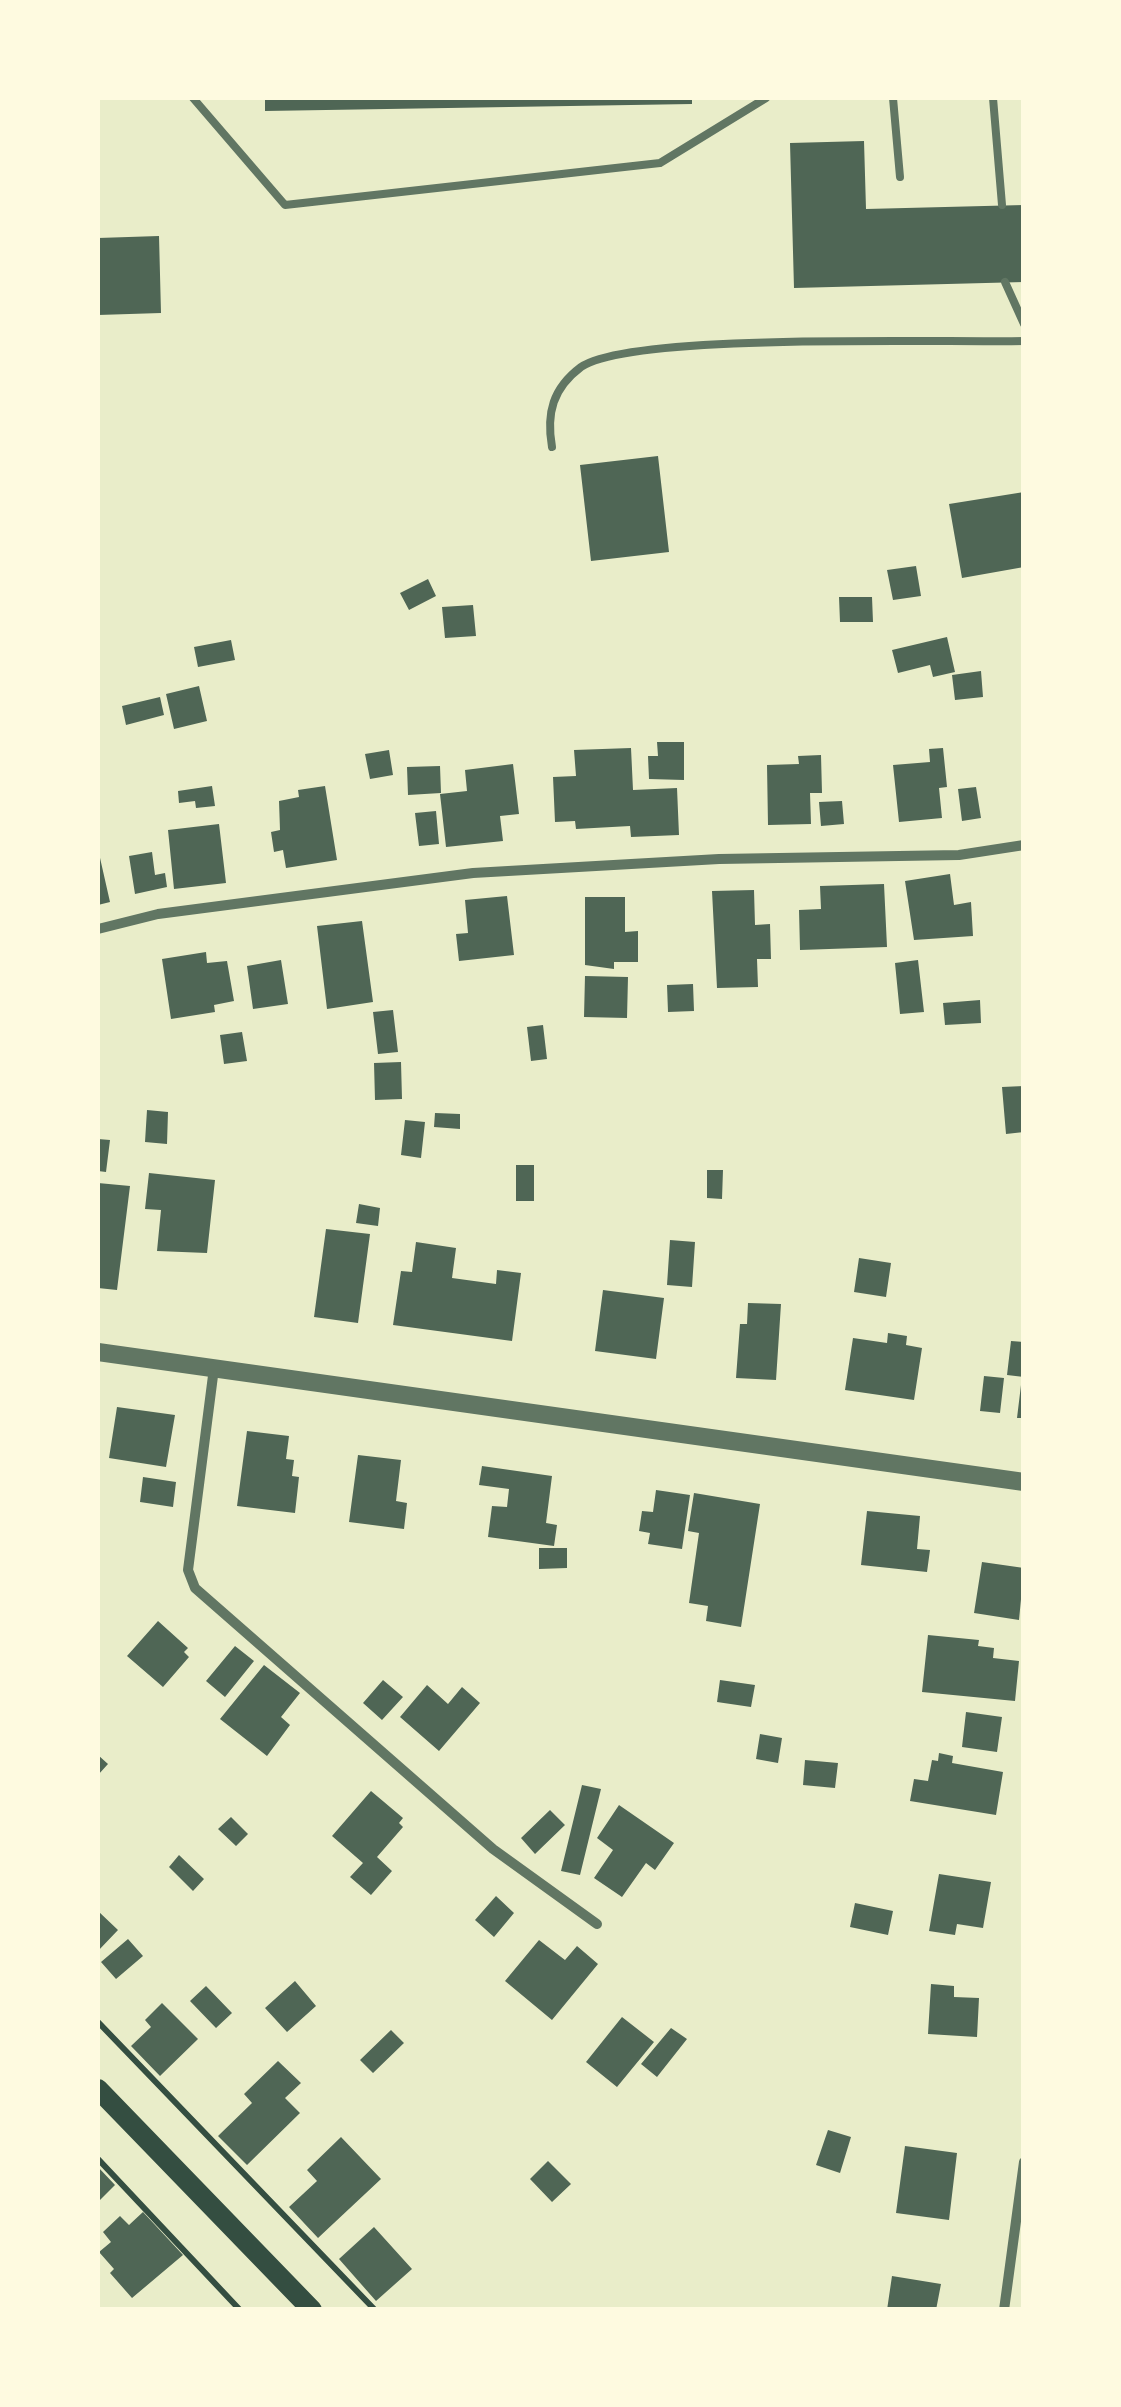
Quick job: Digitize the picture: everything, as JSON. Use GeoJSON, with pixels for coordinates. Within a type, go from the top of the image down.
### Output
{"type":"FeatureCollection","features":[{"type":"Feature","properties":{"kind":"main road"},"geometry":{"type":"LineString","coordinates":[[98,2089],[312,2310]]}},
{"type":"Feature","properties":{"kind":"street"},"geometry":{"type":"LineString","coordinates":[[98,929],[158,914],[473,873],[720,858],[959,855],[1024,845]]}},
{"type":"Feature","properties":{"kind":"street"},"geometry":{"type":"LineString","coordinates":[[98,1352],[1024,1482]]}},
{"type":"Feature","properties":{"kind":"street"},"geometry":{"type":"LineString","coordinates":[[214,1368],[188,1570],[194,1588],[492,1849],[555,1898],[598,1924]]}},
{"type":"Feature","properties":{"kind":"street"},"geometry":{"type":"LineString","coordinates":[[1004,2310],[1024,2162]]}},
{"type":"Feature","properties":{"kind":"lane"},"geometry":{"type":"LineString","coordinates":[[193,98],[285,205],[660,163],[766,98]]}},
{"type":"Feature","properties":{"kind":"lane"},"geometry":{"type":"LineString","coordinates":[[893,98],[900,177]]}},
{"type":"Feature","properties":{"kind":"lane"},"geometry":{"type":"LineString","coordinates":[[993,98],[1002,206]]}},
{"type":"Feature","properties":{"kind":"lane"},"geometry":{"type":"LineString","coordinates":[[1005,282],[1024,324]]}},
{"type":"Feature","properties":{"kind":"lane"},"geometry":{"type":"LineString","coordinates":[[552,447],[548,426],[554,395],[584,365],[635,351],[710,345],[1024,342]]}},
{"type":"Feature","properties":{"kind":"path"},"geometry":{"type":"LineString","coordinates":[[98,2022],[375,2310]]}},
{"type":"Feature","properties":{"kind":"path"},"geometry":{"type":"LineString","coordinates":[[98,2159],[240,2310]]}},
{"type":"Feature","properties":{"kind":"building"},"geometry":{"type":"Polygon","coordinates":[[[265,98],[692,98],[692,104],[265,111],[265,98]]]}},
{"type":"Feature","properties":{"kind":"building"},"geometry":{"type":"Polygon","coordinates":[[[864,141],[866,209],[1024,205],[1024,282],[794,288],[790,143],[864,141]]]}},
{"type":"Feature","properties":{"kind":"building"},"geometry":{"type":"Polygon","coordinates":[[[159,236],[161,313],[98,315],[98,238],[159,236]]]}},
{"type":"Feature","properties":{"kind":"building"},"geometry":{"type":"Polygon","coordinates":[[[658,456],[669,552],[591,561],[580,465],[658,456]]]}},
{"type":"Feature","properties":{"kind":"building"},"geometry":{"type":"Polygon","coordinates":[[[1024,492],[1024,567],[962,578],[949,504],[1024,492]]]}},
{"type":"Feature","properties":{"kind":"building"},"geometry":{"type":"Polygon","coordinates":[[[916,566],[921,596],[893,600],[887,570],[916,566]]]}},
{"type":"Feature","properties":{"kind":"building"},"geometry":{"type":"Polygon","coordinates":[[[428,579],[436,596],[409,610],[400,593],[428,579]]]}},
{"type":"Feature","properties":{"kind":"building"},"geometry":{"type":"Polygon","coordinates":[[[839,597],[872,597],[873,622],[840,622],[839,597]]]}},
{"type":"Feature","properties":{"kind":"building"},"geometry":{"type":"Polygon","coordinates":[[[473,605],[476,636],[445,638],[442,607],[473,605]]]}},
{"type":"Feature","properties":{"kind":"building"},"geometry":{"type":"Polygon","coordinates":[[[947,637],[955,672],[933,677],[930,665],[898,673],[892,650],[947,637]]]}},
{"type":"Feature","properties":{"kind":"building"},"geometry":{"type":"Polygon","coordinates":[[[231,640],[235,660],[198,667],[194,647],[231,640]]]}},
{"type":"Feature","properties":{"kind":"building"},"geometry":{"type":"Polygon","coordinates":[[[981,671],[983,697],[955,700],[952,675],[981,671]]]}},
{"type":"Feature","properties":{"kind":"building"},"geometry":{"type":"Polygon","coordinates":[[[199,686],[207,721],[174,729],[166,694],[199,686]]]}},
{"type":"Feature","properties":{"kind":"building"},"geometry":{"type":"Polygon","coordinates":[[[160,697],[164,715],[126,725],[122,706],[160,697]]]}},
{"type":"Feature","properties":{"kind":"building"},"geometry":{"type":"Polygon","coordinates":[[[657,742],[684,742],[684,780],[649,779],[648,756],[658,756],[657,742]]]}},
{"type":"Feature","properties":{"kind":"building"},"geometry":{"type":"Polygon","coordinates":[[[631,748],[633,790],[677,788],[679,835],[631,837],[630,826],[576,829],[575,821],[555,822],[553,777],[576,776],[574,750],[631,748]]]}},
{"type":"Feature","properties":{"kind":"building"},"geometry":{"type":"Polygon","coordinates":[[[943,748],[947,787],[939,788],[942,818],[899,822],[893,765],[930,762],[929,749],[943,748]]]}},
{"type":"Feature","properties":{"kind":"building"},"geometry":{"type":"Polygon","coordinates":[[[389,750],[393,775],[370,779],[365,754],[389,750]]]}},
{"type":"Feature","properties":{"kind":"building"},"geometry":{"type":"Polygon","coordinates":[[[821,755],[822,793],[810,793],[811,824],[768,825],[767,765],[799,764],[798,756],[821,755]]]}},
{"type":"Feature","properties":{"kind":"building"},"geometry":{"type":"Polygon","coordinates":[[[513,764],[519,814],[500,816],[503,841],[446,847],[440,794],[467,791],[465,770],[513,764]]]}},
{"type":"Feature","properties":{"kind":"building"},"geometry":{"type":"Polygon","coordinates":[[[440,766],[441,793],[408,795],[407,767],[440,766]]]}},
{"type":"Feature","properties":{"kind":"building"},"geometry":{"type":"Polygon","coordinates":[[[212,786],[215,806],[196,808],[195,801],[179,803],[178,791],[212,786]]]}},
{"type":"Feature","properties":{"kind":"building"},"geometry":{"type":"Polygon","coordinates":[[[325,786],[337,860],[286,868],[283,850],[274,852],[271,832],[280,830],[279,801],[299,797],[298,790],[325,786]]]}},
{"type":"Feature","properties":{"kind":"building"},"geometry":{"type":"Polygon","coordinates":[[[976,787],[981,818],[962,821],[958,789],[976,787]]]}},
{"type":"Feature","properties":{"kind":"building"},"geometry":{"type":"Polygon","coordinates":[[[842,801],[844,824],[821,826],[819,802],[842,801]]]}},
{"type":"Feature","properties":{"kind":"building"},"geometry":{"type":"Polygon","coordinates":[[[436,811],[439,844],[419,846],[415,813],[436,811]]]}},
{"type":"Feature","properties":{"kind":"building"},"geometry":{"type":"Polygon","coordinates":[[[219,824],[226,883],[174,889],[168,830],[219,824]]]}},
{"type":"Feature","properties":{"kind":"building"},"geometry":{"type":"Polygon","coordinates":[[[98,849],[110,902],[98,905],[98,849]]]}},
{"type":"Feature","properties":{"kind":"building"},"geometry":{"type":"Polygon","coordinates":[[[152,852],[155,875],[165,873],[167,887],[135,894],[129,856],[152,852]]]}},
{"type":"Feature","properties":{"kind":"building"},"geometry":{"type":"Polygon","coordinates":[[[950,874],[954,905],[971,902],[973,936],[914,940],[905,881],[950,874]]]}},
{"type":"Feature","properties":{"kind":"building"},"geometry":{"type":"Polygon","coordinates":[[[884,884],[887,947],[800,950],[799,910],[821,909],[820,886],[884,884]]]}},
{"type":"Feature","properties":{"kind":"building"},"geometry":{"type":"Polygon","coordinates":[[[754,890],[755,925],[770,924],[771,959],[757,959],[758,987],[717,988],[712,891],[754,890]]]}},
{"type":"Feature","properties":{"kind":"building"},"geometry":{"type":"Polygon","coordinates":[[[507,896],[514,955],[459,961],[456,934],[468,933],[465,900],[507,896]]]}},
{"type":"Feature","properties":{"kind":"building"},"geometry":{"type":"Polygon","coordinates":[[[585,897],[625,897],[625,932],[638,931],[638,962],[614,962],[614,969],[585,965],[585,897]]]}},
{"type":"Feature","properties":{"kind":"building"},"geometry":{"type":"Polygon","coordinates":[[[362,921],[373,1002],[327,1009],[317,926],[362,921]]]}},
{"type":"Feature","properties":{"kind":"building"},"geometry":{"type":"Polygon","coordinates":[[[206,952],[207,963],[227,961],[234,1001],[214,1005],[215,1012],[171,1019],[162,959],[206,952]]]}},
{"type":"Feature","properties":{"kind":"building"},"geometry":{"type":"Polygon","coordinates":[[[281,960],[288,1004],[253,1009],[247,966],[281,960]]]}},
{"type":"Feature","properties":{"kind":"building"},"geometry":{"type":"Polygon","coordinates":[[[918,960],[924,1012],[900,1014],[895,963],[918,960]]]}},
{"type":"Feature","properties":{"kind":"building"},"geometry":{"type":"Polygon","coordinates":[[[585,976],[628,977],[627,1018],[584,1017],[585,976]]]}},
{"type":"Feature","properties":{"kind":"building"},"geometry":{"type":"Polygon","coordinates":[[[693,984],[694,1011],[668,1012],[667,985],[693,984]]]}},
{"type":"Feature","properties":{"kind":"building"},"geometry":{"type":"Polygon","coordinates":[[[980,1000],[981,1023],[945,1025],[943,1003],[980,1000]]]}},
{"type":"Feature","properties":{"kind":"building"},"geometry":{"type":"Polygon","coordinates":[[[393,1010],[398,1052],[378,1054],[373,1012],[393,1010]]]}},
{"type":"Feature","properties":{"kind":"building"},"geometry":{"type":"Polygon","coordinates":[[[543,1025],[547,1059],[531,1061],[527,1027],[543,1025]]]}},
{"type":"Feature","properties":{"kind":"building"},"geometry":{"type":"Polygon","coordinates":[[[242,1032],[247,1061],[224,1064],[220,1035],[242,1032]]]}},
{"type":"Feature","properties":{"kind":"building"},"geometry":{"type":"Polygon","coordinates":[[[401,1062],[402,1099],[375,1100],[374,1063],[401,1062]]]}},
{"type":"Feature","properties":{"kind":"building"},"geometry":{"type":"Polygon","coordinates":[[[1024,1086],[1024,1132],[1006,1134],[1002,1087],[1024,1086]]]}},
{"type":"Feature","properties":{"kind":"building"},"geometry":{"type":"Polygon","coordinates":[[[147,1110],[168,1112],[167,1144],[145,1142],[147,1110]]]}},
{"type":"Feature","properties":{"kind":"building"},"geometry":{"type":"Polygon","coordinates":[[[435,1113],[460,1114],[460,1129],[434,1127],[435,1113]]]}},
{"type":"Feature","properties":{"kind":"building"},"geometry":{"type":"Polygon","coordinates":[[[405,1120],[425,1122],[421,1158],[401,1155],[405,1120]]]}},
{"type":"Feature","properties":{"kind":"building"},"geometry":{"type":"Polygon","coordinates":[[[98,1139],[110,1140],[106,1172],[98,1171],[98,1139]]]}},
{"type":"Feature","properties":{"kind":"building"},"geometry":{"type":"Polygon","coordinates":[[[516,1165],[534,1165],[534,1201],[516,1201],[516,1165]]]}},
{"type":"Feature","properties":{"kind":"building"},"geometry":{"type":"Polygon","coordinates":[[[707,1170],[723,1170],[722,1199],[707,1198],[707,1170]]]}},
{"type":"Feature","properties":{"kind":"building"},"geometry":{"type":"Polygon","coordinates":[[[149,1173],[215,1180],[207,1253],[157,1251],[161,1210],[145,1209],[149,1173]]]}},
{"type":"Feature","properties":{"kind":"building"},"geometry":{"type":"Polygon","coordinates":[[[98,1183],[130,1186],[117,1290],[98,1288],[98,1183]]]}},
{"type":"Feature","properties":{"kind":"building"},"geometry":{"type":"Polygon","coordinates":[[[359,1204],[380,1208],[378,1226],[356,1223],[359,1204]]]}},
{"type":"Feature","properties":{"kind":"building"},"geometry":{"type":"Polygon","coordinates":[[[326,1229],[370,1234],[358,1323],[314,1317],[326,1229]]]}},
{"type":"Feature","properties":{"kind":"building"},"geometry":{"type":"Polygon","coordinates":[[[670,1240],[695,1242],[692,1287],[667,1285],[670,1240]]]}},
{"type":"Feature","properties":{"kind":"building"},"geometry":{"type":"Polygon","coordinates":[[[416,1242],[456,1248],[452,1278],[496,1284],[497,1270],[521,1273],[512,1341],[393,1325],[401,1271],[412,1272],[416,1242]]]}},
{"type":"Feature","properties":{"kind":"building"},"geometry":{"type":"Polygon","coordinates":[[[859,1258],[891,1263],[886,1297],[854,1292],[859,1258]]]}},
{"type":"Feature","properties":{"kind":"building"},"geometry":{"type":"Polygon","coordinates":[[[603,1290],[664,1298],[656,1359],[595,1351],[603,1290]]]}},
{"type":"Feature","properties":{"kind":"building"},"geometry":{"type":"Polygon","coordinates":[[[748,1303],[781,1304],[776,1380],[736,1378],[740,1324],[747,1324],[748,1303]]]}},
{"type":"Feature","properties":{"kind":"building"},"geometry":{"type":"Polygon","coordinates":[[[888,1333],[907,1336],[906,1345],[922,1348],[914,1400],[845,1390],[853,1338],[887,1343],[888,1333]]]}},
{"type":"Feature","properties":{"kind":"building"},"geometry":{"type":"Polygon","coordinates":[[[1011,1341],[1024,1342],[1024,1377],[1007,1375],[1011,1341]]]}},
{"type":"Feature","properties":{"kind":"building"},"geometry":{"type":"Polygon","coordinates":[[[984,1376],[1004,1378],[1000,1413],[980,1411],[984,1376]]]}},
{"type":"Feature","properties":{"kind":"building"},"geometry":{"type":"Polygon","coordinates":[[[1021,1385],[1024,1418],[1017,1418],[1021,1385]]]}},
{"type":"Feature","properties":{"kind":"building"},"geometry":{"type":"Polygon","coordinates":[[[117,1407],[175,1415],[166,1467],[109,1458],[117,1407]]]}},
{"type":"Feature","properties":{"kind":"building"},"geometry":{"type":"Polygon","coordinates":[[[247,1431],[289,1436],[286,1459],[294,1460],[292,1476],[299,1477],[295,1513],[237,1506],[247,1431]]]}},
{"type":"Feature","properties":{"kind":"building"},"geometry":{"type":"Polygon","coordinates":[[[358,1455],[401,1460],[396,1501],[407,1503],[404,1529],[349,1522],[358,1455]]]}},
{"type":"Feature","properties":{"kind":"building"},"geometry":{"type":"Polygon","coordinates":[[[482,1466],[552,1476],[546,1523],[557,1525],[554,1546],[488,1537],[492,1506],[507,1507],[509,1489],[479,1485],[482,1466]]]}},
{"type":"Feature","properties":{"kind":"building"},"geometry":{"type":"Polygon","coordinates":[[[143,1477],[176,1482],[173,1507],[140,1502],[143,1477]]]}},
{"type":"Feature","properties":{"kind":"building"},"geometry":{"type":"Polygon","coordinates":[[[656,1490],[690,1495],[682,1549],[648,1544],[650,1533],[639,1531],[642,1511],[653,1512],[656,1490]]]}},
{"type":"Feature","properties":{"kind":"building"},"geometry":{"type":"Polygon","coordinates":[[[694,1493],[760,1504],[741,1627],[706,1621],[708,1606],[689,1603],[699,1533],[688,1531],[694,1493]]]}},
{"type":"Feature","properties":{"kind":"building"},"geometry":{"type":"Polygon","coordinates":[[[867,1511],[920,1516],[917,1549],[930,1550],[927,1572],[861,1565],[867,1511]]]}},
{"type":"Feature","properties":{"kind":"building"},"geometry":{"type":"Polygon","coordinates":[[[539,1548],[567,1548],[567,1568],[539,1569],[539,1548]]]}},
{"type":"Feature","properties":{"kind":"building"},"geometry":{"type":"Polygon","coordinates":[[[982,1562],[1024,1568],[1019,1620],[974,1613],[982,1562]]]}},
{"type":"Feature","properties":{"kind":"building"},"geometry":{"type":"Polygon","coordinates":[[[158,1621],[188,1648],[184,1652],[189,1657],[163,1687],[127,1656],[158,1621]]]}},
{"type":"Feature","properties":{"kind":"building"},"geometry":{"type":"Polygon","coordinates":[[[928,1635],[979,1640],[978,1646],[994,1648],[993,1658],[1019,1661],[1015,1701],[922,1692],[928,1635]]]}},
{"type":"Feature","properties":{"kind":"building"},"geometry":{"type":"Polygon","coordinates":[[[235,1646],[254,1661],[225,1697],[206,1681],[235,1646]]]}},
{"type":"Feature","properties":{"kind":"building"},"geometry":{"type":"Polygon","coordinates":[[[264,1665],[300,1693],[281,1717],[290,1725],[267,1756],[220,1719],[264,1665]]]}},
{"type":"Feature","properties":{"kind":"building"},"geometry":{"type":"Polygon","coordinates":[[[383,1680],[403,1697],[382,1720],[363,1703],[383,1680]]]}},
{"type":"Feature","properties":{"kind":"building"},"geometry":{"type":"Polygon","coordinates":[[[720,1680],[755,1685],[751,1707],[717,1702],[720,1680]]]}},
{"type":"Feature","properties":{"kind":"building"},"geometry":{"type":"Polygon","coordinates":[[[427,1685],[448,1704],[462,1687],[480,1703],[439,1751],[400,1717],[427,1685]]]}},
{"type":"Feature","properties":{"kind":"building"},"geometry":{"type":"Polygon","coordinates":[[[966,1712],[1002,1717],[997,1752],[962,1747],[966,1712]]]}},
{"type":"Feature","properties":{"kind":"building"},"geometry":{"type":"Polygon","coordinates":[[[760,1734],[782,1738],[778,1763],[756,1759],[760,1734]]]}},
{"type":"Feature","properties":{"kind":"building"},"geometry":{"type":"Polygon","coordinates":[[[939,1753],[953,1756],[952,1763],[1003,1772],[996,1815],[910,1801],[914,1779],[928,1781],[932,1760],[938,1761],[939,1753]]]}},
{"type":"Feature","properties":{"kind":"building"},"geometry":{"type":"Polygon","coordinates":[[[98,1755],[108,1764],[98,1775],[98,1755]]]}},
{"type":"Feature","properties":{"kind":"building"},"geometry":{"type":"Polygon","coordinates":[[[805,1760],[838,1763],[835,1788],[803,1785],[805,1760]]]}},
{"type":"Feature","properties":{"kind":"building"},"geometry":{"type":"Polygon","coordinates":[[[582,1785],[601,1789],[580,1875],[561,1871],[582,1785]]]}},
{"type":"Feature","properties":{"kind":"building"},"geometry":{"type":"Polygon","coordinates":[[[371,1791],[403,1818],[399,1823],[403,1827],[377,1857],[392,1871],[371,1895],[350,1877],[363,1863],[332,1836],[371,1791]]]}},
{"type":"Feature","properties":{"kind":"building"},"geometry":{"type":"Polygon","coordinates":[[[619,1805],[674,1843],[655,1870],[646,1863],[622,1897],[594,1878],[613,1850],[597,1838],[619,1805]]]}},
{"type":"Feature","properties":{"kind":"building"},"geometry":{"type":"Polygon","coordinates":[[[550,1810],[565,1825],[535,1854],[521,1838],[550,1810]]]}},
{"type":"Feature","properties":{"kind":"building"},"geometry":{"type":"Polygon","coordinates":[[[231,1817],[248,1834],[236,1846],[218,1829],[231,1817]]]}},
{"type":"Feature","properties":{"kind":"building"},"geometry":{"type":"Polygon","coordinates":[[[179,1855],[204,1879],[193,1891],[169,1867],[179,1855]]]}},
{"type":"Feature","properties":{"kind":"building"},"geometry":{"type":"Polygon","coordinates":[[[939,1874],[991,1882],[983,1928],[957,1924],[955,1935],[929,1931],[939,1874]]]}},
{"type":"Feature","properties":{"kind":"building"},"geometry":{"type":"Polygon","coordinates":[[[496,1896],[514,1913],[494,1937],[475,1920],[496,1896]]]}},
{"type":"Feature","properties":{"kind":"building"},"geometry":{"type":"Polygon","coordinates":[[[855,1903],[893,1911],[888,1935],[850,1927],[855,1903]]]}},
{"type":"Feature","properties":{"kind":"building"},"geometry":{"type":"Polygon","coordinates":[[[98,1911],[118,1930],[98,1951],[98,1911]]]}},
{"type":"Feature","properties":{"kind":"building"},"geometry":{"type":"Polygon","coordinates":[[[128,1939],[143,1956],[116,1979],[101,1962],[128,1939]]]}},
{"type":"Feature","properties":{"kind":"building"},"geometry":{"type":"Polygon","coordinates":[[[539,1940],[565,1960],[577,1946],[598,1964],[552,2020],[505,1981],[539,1940]]]}},
{"type":"Feature","properties":{"kind":"building"},"geometry":{"type":"Polygon","coordinates":[[[295,1981],[316,2006],[287,2032],[265,2008],[295,1981]]]}},
{"type":"Feature","properties":{"kind":"building"},"geometry":{"type":"Polygon","coordinates":[[[931,1984],[954,1986],[954,1997],[979,1998],[977,2037],[928,2034],[931,1984]]]}},
{"type":"Feature","properties":{"kind":"building"},"geometry":{"type":"Polygon","coordinates":[[[206,1986],[232,2013],[216,2028],[190,2001],[206,1986]]]}},
{"type":"Feature","properties":{"kind":"building"},"geometry":{"type":"Polygon","coordinates":[[[162,2003],[198,2039],[160,2076],[131,2046],[151,2027],[145,2020],[162,2003]]]}},
{"type":"Feature","properties":{"kind":"building"},"geometry":{"type":"Polygon","coordinates":[[[622,2017],[654,2042],[617,2087],[586,2062],[622,2017]]]}},
{"type":"Feature","properties":{"kind":"building"},"geometry":{"type":"Polygon","coordinates":[[[671,2028],[687,2039],[657,2077],[641,2064],[671,2028]]]}},
{"type":"Feature","properties":{"kind":"building"},"geometry":{"type":"Polygon","coordinates":[[[391,2030],[404,2043],[373,2073],[360,2060],[391,2030]]]}},
{"type":"Feature","properties":{"kind":"building"},"geometry":{"type":"Polygon","coordinates":[[[278,2061],[301,2083],[285,2098],[300,2113],[247,2165],[218,2136],[252,2103],[244,2094],[278,2061]]]}},
{"type":"Feature","properties":{"kind":"building"},"geometry":{"type":"Polygon","coordinates":[[[828,2130],[851,2137],[840,2173],[816,2165],[828,2130]]]}},
{"type":"Feature","properties":{"kind":"building"},"geometry":{"type":"Polygon","coordinates":[[[341,2137],[381,2179],[318,2238],[289,2207],[317,2181],[307,2170],[341,2137]]]}},
{"type":"Feature","properties":{"kind":"building"},"geometry":{"type":"Polygon","coordinates":[[[905,2146],[957,2153],[949,2220],[896,2213],[905,2146]]]}},
{"type":"Feature","properties":{"kind":"building"},"geometry":{"type":"Polygon","coordinates":[[[548,2161],[571,2184],[552,2202],[530,2179],[548,2161]]]}},
{"type":"Feature","properties":{"kind":"building"},"geometry":{"type":"Polygon","coordinates":[[[98,2167],[115,2185],[98,2202],[98,2167]]]}},
{"type":"Feature","properties":{"kind":"building"},"geometry":{"type":"Polygon","coordinates":[[[143,2212],[183,2255],[132,2298],[110,2273],[114,2269],[99,2252],[111,2242],[103,2232],[120,2216],[129,2225],[143,2212]]]}},
{"type":"Feature","properties":{"kind":"building"},"geometry":{"type":"Polygon","coordinates":[[[374,2227],[412,2269],[376,2301],[339,2259],[374,2227]]]}},
{"type":"Feature","properties":{"kind":"building"},"geometry":{"type":"Polygon","coordinates":[[[892,2276],[941,2284],[936,2310],[887,2310],[892,2276]]]}}]}
